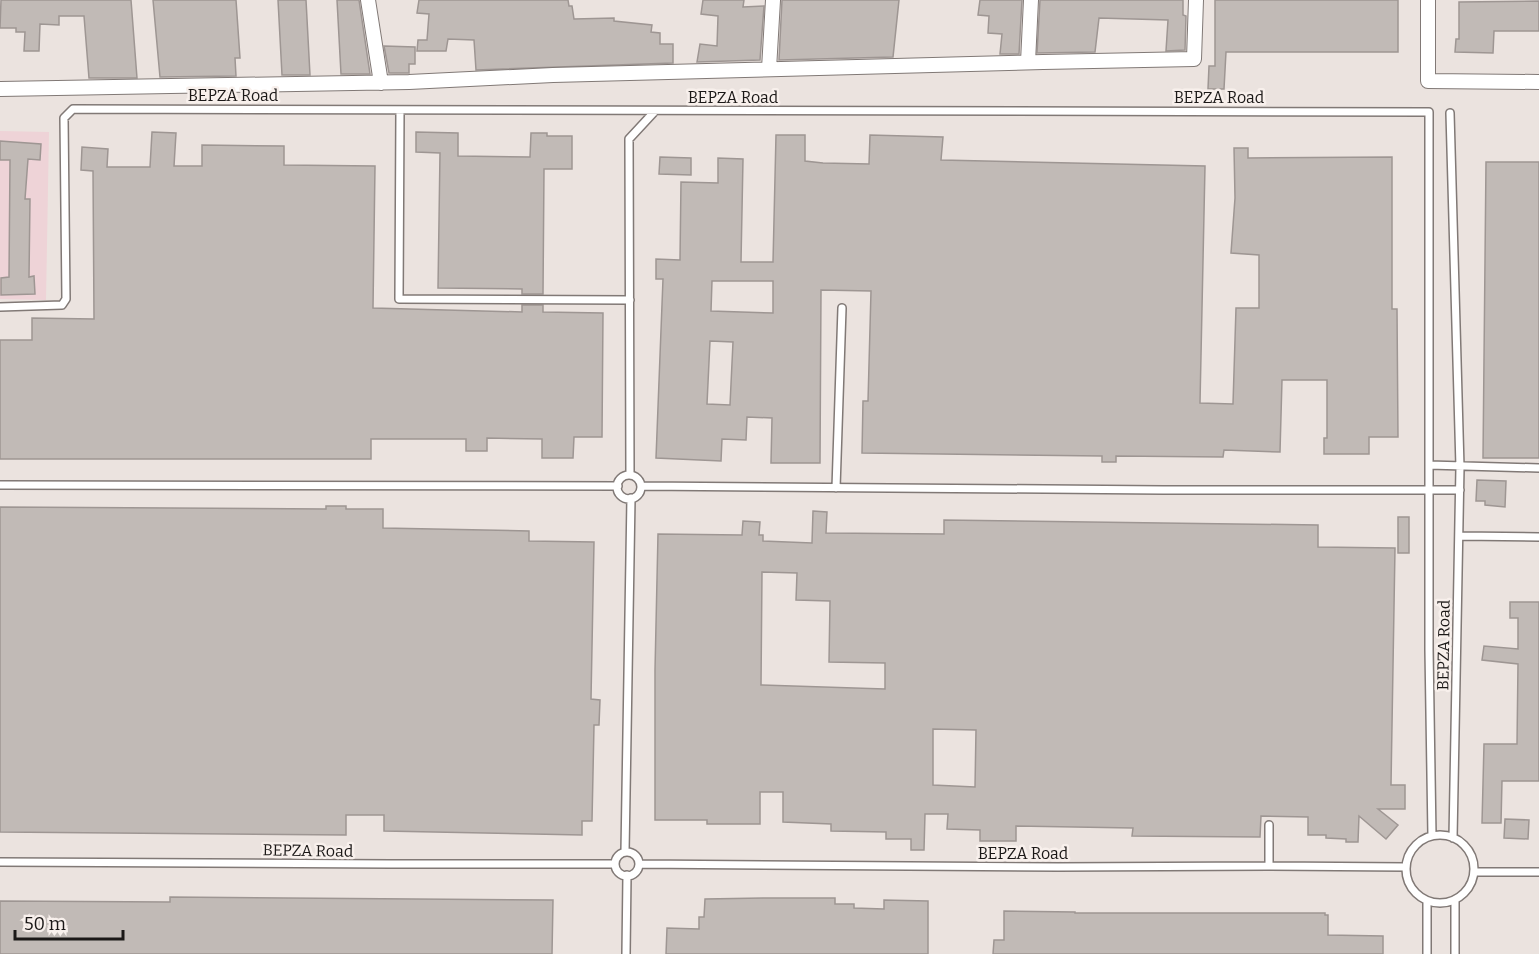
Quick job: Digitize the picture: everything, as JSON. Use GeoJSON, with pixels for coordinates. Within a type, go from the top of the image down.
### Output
{"type":"FeatureCollection","features":[{"type":"Feature","properties":{"kind":"street"},"geometry":{"type":"LineString","coordinates":[[368,0],[381,83]]}},
{"type":"Feature","properties":{"kind":"street"},"geometry":{"type":"LineString","coordinates":[[769,69],[773,0]]}},
{"type":"Feature","properties":{"kind":"street"},"geometry":{"type":"LineString","coordinates":[[1028,62],[1031,0]]}},
{"type":"Feature","properties":{"kind":"street"},"geometry":{"type":"LineString","coordinates":[[0,89],[381,83],[553,75],[1194,59],[1196,0]]}},
{"type":"Feature","properties":{"kind":"street"},"geometry":{"type":"LineString","coordinates":[[1428,0],[1428,81],[1539,82]]}},
{"type":"Feature","properties":{"kind":"lane","name":"BEPZA Road"},"geometry":{"type":"LineString","coordinates":[[0,307],[62,305],[66,298],[64,118],[73,109],[1429,112],[1432,836]]}},
{"type":"Feature","properties":{"kind":"lane"},"geometry":{"type":"LineString","coordinates":[[400,110],[399,299],[630,300]]}},
{"type":"Feature","properties":{"kind":"lane"},"geometry":{"type":"LineString","coordinates":[[630,475],[629,139],[655,111]]}},
{"type":"Feature","properties":{"kind":"lane","name":"BEPZA Road"},"geometry":{"type":"LineString","coordinates":[[1450,113],[1460,467],[1453,838]]}},
{"type":"Feature","properties":{"kind":"lane"},"geometry":{"type":"LineString","coordinates":[[836,488],[842,308]]}},
{"type":"Feature","properties":{"kind":"lane"},"geometry":{"type":"LineString","coordinates":[[1429,465],[1539,468]]}},
{"type":"Feature","properties":{"kind":"lane"},"geometry":{"type":"LineString","coordinates":[[630,475],[636,477],[641,486],[638,495],[631,498],[623,496],[618,486],[621,478],[630,475]]}},
{"type":"Feature","properties":{"kind":"lane"},"geometry":{"type":"LineString","coordinates":[[0,485],[618,486]]}},
{"type":"Feature","properties":{"kind":"lane"},"geometry":{"type":"LineString","coordinates":[[641,486],[1460,490]]}},
{"type":"Feature","properties":{"kind":"lane"},"geometry":{"type":"LineString","coordinates":[[625,852],[631,498]]}},
{"type":"Feature","properties":{"kind":"lane"},"geometry":{"type":"LineString","coordinates":[[1459,536],[1539,537]]}},
{"type":"Feature","properties":{"kind":"lane"},"geometry":{"type":"LineString","coordinates":[[1269,825],[1269,866]]}},
{"type":"Feature","properties":{"kind":"lane"},"geometry":{"type":"LineString","coordinates":[[1432,836],[1453,838],[1469,851],[1474,872],[1470,885],[1455,900],[1441,903],[1427,901],[1411,888],[1406,867],[1410,854],[1414,848],[1432,836]]}},
{"type":"Feature","properties":{"kind":"lane"},"geometry":{"type":"LineString","coordinates":[[625,852],[633,853],[639,864],[636,871],[627,875],[618,871],[615,864],[618,856],[625,852]]}},
{"type":"Feature","properties":{"kind":"lane","name":"BEPZA Road"},"geometry":{"type":"LineString","coordinates":[[0,861],[615,864]]}},
{"type":"Feature","properties":{"kind":"lane","name":"BEPZA Road"},"geometry":{"type":"LineString","coordinates":[[639,864],[1406,867]]}},
{"type":"Feature","properties":{"kind":"lane"},"geometry":{"type":"LineString","coordinates":[[1474,872],[1539,872]]}},
{"type":"Feature","properties":{"kind":"lane"},"geometry":{"type":"LineString","coordinates":[[626,954],[627,875]]}},
{"type":"Feature","properties":{"kind":"lane"},"geometry":{"type":"LineString","coordinates":[[1455,900],[1455,954]]}},
{"type":"Feature","properties":{"kind":"lane"},"geometry":{"type":"LineString","coordinates":[[1427,901],[1427,954]]}},
{"type":"Feature","properties":{"kind":"shaded area"},"geometry":{"type":"Polygon","coordinates":[[[0,131],[49,132],[46,300],[0,299],[0,131]]]}},
{"type":"Feature","properties":{"kind":"building"},"geometry":{"type":"Polygon","coordinates":[[[1,0],[131,0],[137,78],[89,78],[84,16],[59,16],[59,25],[40,24],[39,51],[24,51],[25,32],[16,32],[16,28],[0,28],[1,0]]]}},
{"type":"Feature","properties":{"kind":"building"},"geometry":{"type":"Polygon","coordinates":[[[153,0],[236,0],[240,58],[235,58],[236,76],[160,77],[153,0]]]}},
{"type":"Feature","properties":{"kind":"building"},"geometry":{"type":"Polygon","coordinates":[[[278,0],[306,0],[310,75],[282,75],[278,0]]]}},
{"type":"Feature","properties":{"kind":"building"},"geometry":{"type":"Polygon","coordinates":[[[337,0],[359,0],[370,74],[341,74],[337,0]]]}},
{"type":"Feature","properties":{"kind":"building"},"geometry":{"type":"Polygon","coordinates":[[[419,0],[568,0],[569,6],[572,6],[574,19],[614,18],[614,21],[652,25],[651,32],[660,33],[660,44],[673,44],[673,63],[476,70],[474,40],[448,39],[446,51],[417,51],[418,40],[427,40],[429,14],[417,13],[419,0]]]}},
{"type":"Feature","properties":{"kind":"building"},"geometry":{"type":"Polygon","coordinates":[[[703,0],[744,0],[743,7],[764,6],[760,60],[697,62],[700,44],[717,46],[718,16],[701,14],[703,0]]]}},
{"type":"Feature","properties":{"kind":"building"},"geometry":{"type":"Polygon","coordinates":[[[782,0],[899,0],[893,57],[779,60],[782,0]]]}},
{"type":"Feature","properties":{"kind":"building"},"geometry":{"type":"Polygon","coordinates":[[[980,0],[1022,0],[1019,54],[1000,54],[1002,34],[988,33],[989,16],[978,15],[980,0]]]}},
{"type":"Feature","properties":{"kind":"building"},"geometry":{"type":"Polygon","coordinates":[[[1040,0],[1183,0],[1183,15],[1186,16],[1185,50],[1166,51],[1168,20],[1099,18],[1095,52],[1037,53],[1040,0]]]}},
{"type":"Feature","properties":{"kind":"building"},"geometry":{"type":"Polygon","coordinates":[[[1215,0],[1398,0],[1398,52],[1226,52],[1224,89],[1208,89],[1209,66],[1215,66],[1215,0]]]}},
{"type":"Feature","properties":{"kind":"building"},"geometry":{"type":"Polygon","coordinates":[[[1539,1],[1539,31],[1494,31],[1493,53],[1455,52],[1456,39],[1459,39],[1459,2],[1539,1]]]}},
{"type":"Feature","properties":{"kind":"building"},"geometry":{"type":"Polygon","coordinates":[[[384,46],[415,47],[415,64],[409,64],[409,73],[389,73],[384,46]]]}},
{"type":"Feature","properties":{"kind":"building"},"geometry":{"type":"Polygon","coordinates":[[[152,132],[176,133],[174,166],[202,166],[202,145],[284,146],[284,165],[375,166],[373,308],[522,312],[522,305],[543,305],[543,312],[603,313],[602,437],[574,437],[573,458],[542,458],[542,439],[487,438],[487,451],[466,451],[466,439],[371,439],[371,459],[0,459],[0,340],[32,340],[32,318],[94,319],[93,171],[81,170],[82,147],[108,149],[107,167],[150,167],[152,132]]]}},
{"type":"Feature","properties":{"kind":"building"},"geometry":{"type":"Polygon","coordinates":[[[416,132],[458,133],[458,156],[530,157],[531,133],[547,133],[547,136],[572,136],[572,169],[544,169],[543,294],[522,294],[522,289],[438,288],[440,153],[416,152],[416,132]]]}},
{"type":"Feature","properties":{"kind":"building"},"geometry":{"type":"Polygon","coordinates":[[[776,135],[805,135],[805,161],[823,163],[869,164],[870,135],[943,137],[941,160],[1205,166],[1200,403],[1233,404],[1236,308],[1259,308],[1259,255],[1231,253],[1235,198],[1234,148],[1248,148],[1248,158],[1392,157],[1392,309],[1397,309],[1398,437],[1369,437],[1369,454],[1324,454],[1324,438],[1327,438],[1327,380],[1282,380],[1280,452],[1224,450],[1223,457],[1116,456],[1116,462],[1102,462],[1102,456],[862,453],[863,401],[868,401],[871,291],[821,290],[820,463],[771,463],[772,418],[747,417],[746,440],[722,439],[721,461],[656,458],[663,279],[656,279],[656,259],[680,260],[681,182],[718,183],[718,158],[743,159],[741,262],[773,262],[776,135]],[[712,281],[711,311],[773,313],[773,281],[712,281]],[[710,341],[707,404],[730,405],[733,342],[710,341]]]}},
{"type":"Feature","properties":{"kind":"building"},"geometry":{"type":"Polygon","coordinates":[[[0,141],[41,144],[40,160],[28,159],[25,199],[30,199],[29,277],[34,276],[35,294],[1,295],[1,278],[9,277],[10,160],[0,160],[0,141]]]}},
{"type":"Feature","properties":{"kind":"building"},"geometry":{"type":"Polygon","coordinates":[[[660,157],[691,158],[691,175],[659,174],[660,157]]]}},
{"type":"Feature","properties":{"kind":"building"},"geometry":{"type":"Polygon","coordinates":[[[1486,162],[1539,162],[1539,458],[1483,458],[1486,162]]]}},
{"type":"Feature","properties":{"kind":"building"},"geometry":{"type":"Polygon","coordinates":[[[1477,480],[1506,481],[1505,507],[1485,505],[1485,501],[1476,501],[1477,480]]]}},
{"type":"Feature","properties":{"kind":"building"},"geometry":{"type":"Polygon","coordinates":[[[326,506],[346,506],[346,509],[383,509],[383,528],[529,531],[529,541],[594,542],[591,699],[600,700],[599,725],[594,725],[592,821],[582,821],[582,835],[384,831],[384,815],[346,815],[346,835],[0,832],[0,507],[326,509],[326,506]]]}},
{"type":"Feature","properties":{"kind":"building"},"geometry":{"type":"Polygon","coordinates":[[[813,511],[827,512],[826,533],[944,534],[944,520],[1318,525],[1318,547],[1395,548],[1391,785],[1405,785],[1405,809],[1378,809],[1398,825],[1386,839],[1359,816],[1358,842],[1326,838],[1326,835],[1308,835],[1308,817],[1261,816],[1260,837],[1132,836],[1133,828],[1016,826],[1016,841],[980,841],[980,830],[947,829],[948,814],[925,814],[924,850],[911,850],[911,839],[886,839],[886,832],[831,831],[831,824],[783,822],[783,792],[760,792],[760,824],[707,824],[707,820],[655,820],[658,534],[742,535],[743,521],[760,522],[759,535],[763,535],[763,541],[812,543],[813,511]],[[762,572],[761,685],[885,689],[885,663],[829,662],[830,601],[796,600],[797,573],[762,572]],[[933,729],[933,785],[975,787],[976,730],[933,729]]]}},
{"type":"Feature","properties":{"kind":"building"},"geometry":{"type":"Polygon","coordinates":[[[1398,517],[1409,517],[1409,553],[1398,553],[1398,517]]]}},
{"type":"Feature","properties":{"kind":"building"},"geometry":{"type":"Polygon","coordinates":[[[1510,602],[1539,602],[1539,781],[1502,781],[1501,823],[1482,823],[1484,744],[1517,744],[1518,664],[1482,660],[1484,646],[1518,649],[1518,618],[1510,618],[1510,602]]]}},
{"type":"Feature","properties":{"kind":"building"},"geometry":{"type":"Polygon","coordinates":[[[1505,819],[1529,820],[1528,839],[1504,838],[1505,819]]]}},
{"type":"Feature","properties":{"kind":"building"},"geometry":{"type":"Polygon","coordinates":[[[170,897],[553,900],[552,954],[0,954],[0,901],[170,902],[170,897]]]}},
{"type":"Feature","properties":{"kind":"building"},"geometry":{"type":"Polygon","coordinates":[[[835,898],[835,904],[854,904],[854,908],[884,909],[884,900],[928,901],[928,954],[666,954],[667,928],[699,929],[699,917],[704,917],[705,899],[835,898]]]}},
{"type":"Feature","properties":{"kind":"building"},"geometry":{"type":"Polygon","coordinates":[[[1004,911],[1325,913],[1328,915],[1328,935],[1383,936],[1383,954],[993,954],[994,940],[1004,940],[1004,911]]]}}]}
